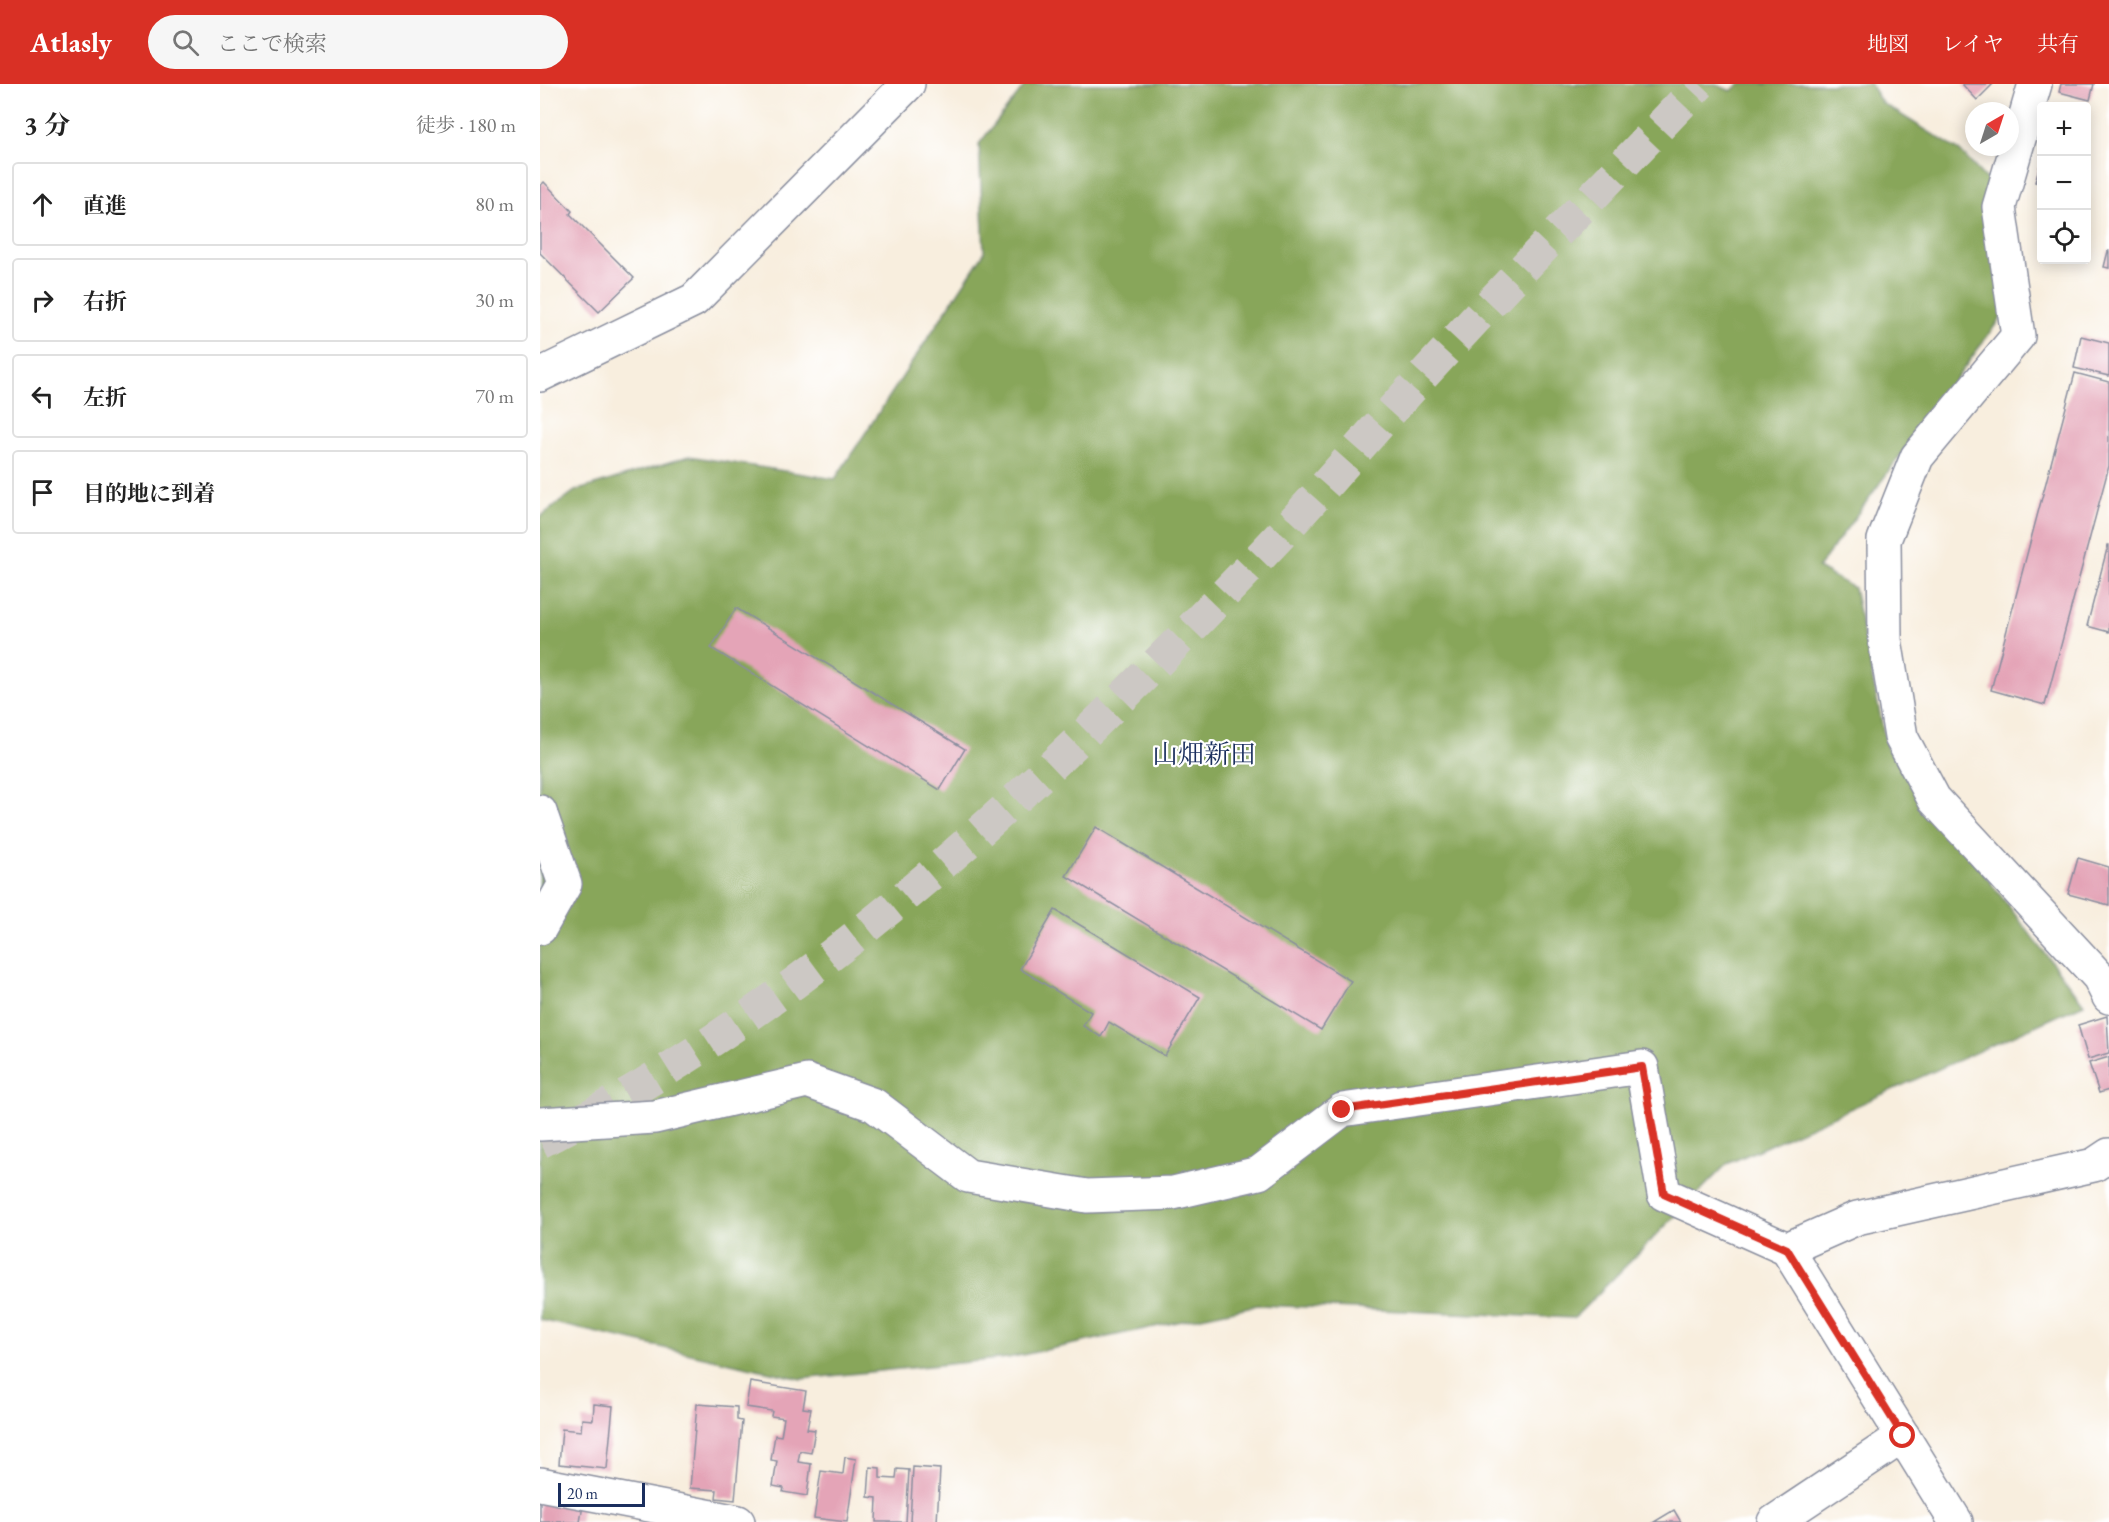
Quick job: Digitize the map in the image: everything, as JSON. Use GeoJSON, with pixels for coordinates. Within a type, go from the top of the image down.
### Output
{"type":"FeatureCollection","features":[{"type":"Feature","properties":{"kind":"street"},"geometry":{"type":"LineString","coordinates":[[540,375],[694,300],[908,84]]}},
{"type":"Feature","properties":{"kind":"street"},"geometry":{"type":"LineString","coordinates":[[2035,84],[1999,207],[2018,336],[1917,457],[1884,540],[1885,640],[1901,737],[1934,799],[2099,977],[2109,997]]}},
{"type":"Feature","properties":{"kind":"street"},"geometry":{"type":"LineString","coordinates":[[540,812],[565,884],[540,928]]}},
{"type":"Feature","properties":{"kind":"street"},"geometry":{"type":"LineString","coordinates":[[540,1124],[655,1117],[807,1081],[874,1105],[968,1176],[1087,1196],[1173,1193],[1260,1173],[1342,1110],[1642,1067],[1664,1194],[1787,1249],[1956,1522]]}},
{"type":"Feature","properties":{"kind":"street"},"geometry":{"type":"LineString","coordinates":[[1787,1249],[1857,1218],[2094,1165],[2109,1155]]}},
{"type":"Feature","properties":{"kind":"street"},"geometry":{"type":"LineString","coordinates":[[1774,1522],[1903,1436]]}},
{"type":"Feature","properties":{"kind":"street"},"geometry":{"type":"LineString","coordinates":[[540,1485],[738,1522]]}},
{"type":"Feature","properties":{"kind":"green space"},"geometry":{"type":"Polygon","coordinates":[[[1026,84],[1715,84],[1731,91],[1739,84],[1870,84],[1882,103],[1960,151],[1999,193],[2013,301],[1818,568],[1854,588],[1887,748],[2084,1004],[1727,1164],[1574,1318],[1258,1305],[1008,1358],[801,1379],[540,1320],[540,517],[575,491],[689,456],[835,479],[984,253],[979,144],[1026,84]]]}},
{"type":"Feature","properties":{"kind":"building"},"geometry":{"type":"Polygon","coordinates":[[[1962,84],[1993,84],[1977,100],[1962,84]]]}},
{"type":"Feature","properties":{"kind":"building"},"geometry":{"type":"Polygon","coordinates":[[[2061,84],[2094,84],[2090,100],[2059,92],[2061,84]]]}},
{"type":"Feature","properties":{"kind":"building"},"geometry":{"type":"Polygon","coordinates":[[[544,182],[572,211],[570,214],[634,278],[599,312],[540,253],[540,186],[544,182]]]}},
{"type":"Feature","properties":{"kind":"building"},"geometry":{"type":"Polygon","coordinates":[[[2109,251],[2109,268],[2104,267],[2109,251]]]}},
{"type":"Feature","properties":{"kind":"building"},"geometry":{"type":"Polygon","coordinates":[[[2081,336],[2109,343],[2109,376],[2074,368],[2081,336]]]}},
{"type":"Feature","properties":{"kind":"building"},"geometry":{"type":"Polygon","coordinates":[[[2075,373],[2109,382],[2109,466],[2045,705],[1991,690],[2075,373]]]}},
{"type":"Feature","properties":{"kind":"building"},"geometry":{"type":"Polygon","coordinates":[[[2109,545],[2109,632],[2087,626],[2109,545]]]}},
{"type":"Feature","properties":{"kind":"building"},"geometry":{"type":"Polygon","coordinates":[[[736,608],[965,749],[940,790],[711,648],[736,608]]]}},
{"type":"Feature","properties":{"kind":"building"},"geometry":{"type":"Polygon","coordinates":[[[1096,827],[1351,981],[1321,1030],[1066,876],[1096,827]]]}},
{"type":"Feature","properties":{"kind":"building"},"geometry":{"type":"Polygon","coordinates":[[[2078,858],[2109,867],[2109,905],[2068,894],[2078,858]]]}},
{"type":"Feature","properties":{"kind":"building"},"geometry":{"type":"Polygon","coordinates":[[[1055,910],[1200,997],[1165,1056],[1109,1022],[1101,1037],[1083,1026],[1091,1012],[1020,969],[1055,910]]]}},
{"type":"Feature","properties":{"kind":"building"},"geometry":{"type":"Polygon","coordinates":[[[2107,1016],[2109,1053],[2088,1059],[2078,1025],[2107,1016]]]}},
{"type":"Feature","properties":{"kind":"building"},"geometry":{"type":"Polygon","coordinates":[[[2109,1057],[2109,1090],[2099,1093],[2089,1063],[2109,1057]]]}},
{"type":"Feature","properties":{"kind":"building"},"geometry":{"type":"Polygon","coordinates":[[[750,1382],[806,1391],[803,1408],[811,1409],[807,1429],[815,1430],[811,1453],[800,1451],[798,1462],[811,1464],[807,1496],[783,1492],[784,1488],[773,1486],[777,1461],[771,1460],[775,1435],[781,1436],[784,1418],[771,1416],[772,1411],[746,1407],[750,1382]]]}},
{"type":"Feature","properties":{"kind":"building"},"geometry":{"type":"Polygon","coordinates":[[[594,1404],[613,1406],[607,1469],[559,1464],[562,1429],[581,1431],[582,1419],[593,1420],[594,1404]]]}},
{"type":"Feature","properties":{"kind":"building"},"geometry":{"type":"Polygon","coordinates":[[[697,1404],[737,1407],[737,1420],[742,1421],[735,1500],[716,1498],[717,1490],[690,1488],[697,1404]]]}},
{"type":"Feature","properties":{"kind":"building"},"geometry":{"type":"Polygon","coordinates":[[[845,1457],[856,1459],[847,1522],[814,1518],[821,1471],[843,1474],[845,1457]]]}},
{"type":"Feature","properties":{"kind":"building"},"geometry":{"type":"Polygon","coordinates":[[[870,1467],[880,1468],[880,1478],[896,1479],[897,1469],[909,1470],[906,1522],[876,1522],[877,1498],[868,1497],[870,1467]]]}},
{"type":"Feature","properties":{"kind":"building"},"geometry":{"type":"Polygon","coordinates":[[[913,1467],[940,1469],[937,1522],[910,1522],[913,1467]]]}},
{"type":"Feature","properties":{"kind":"building"},"geometry":{"type":"Polygon","coordinates":[[[540,1493],[584,1500],[580,1522],[540,1522],[540,1493]]]}},
{"type":"Feature","properties":{"kind":"building"},"geometry":{"type":"Polygon","coordinates":[[[1674,1510],[1681,1522],[1654,1522],[1674,1510]]]}},
{"type":"Feature","properties":{"kind":"tunnel"},"geometry":{"type":"LineString","coordinates":[[540,1142],[642,1085],[739,1023],[832,954],[1010,805],[1094,725],[1257,560],[1446,350],[1700,84]]}},
{"type":"Feature","properties":{"kind":"district","name":"山畑新田"},"geometry":{"type":"Point","coordinates":[1204,754]}},
{"type":"Feature","properties":{"kind":"route"},"geometry":{"type":"LineString","coordinates":[[1342,1110],[1642,1067],[1664,1194],[1787,1249],[1903,1436]]}}]}
